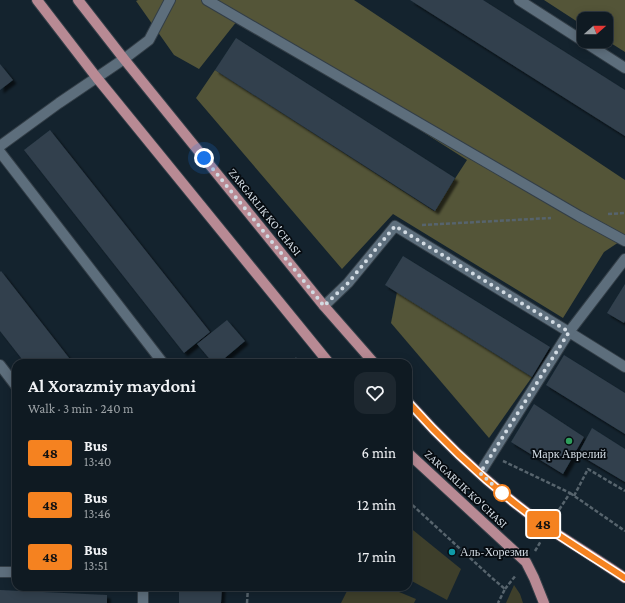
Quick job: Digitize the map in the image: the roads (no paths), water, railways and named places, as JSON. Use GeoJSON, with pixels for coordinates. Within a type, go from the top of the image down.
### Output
{"type":"FeatureCollection","features":[{"type":"Feature","properties":{"kind":"main road"},"geometry":{"type":"LineString","coordinates":[[37,0],[97,78],[326,359]]}},
{"type":"Feature","properties":{"kind":"main road","name":"ZARGARLIK KO'CHASI"},"geometry":{"type":"LineString","coordinates":[[78,0],[324,306],[370,359]]}},
{"type":"Feature","properties":{"kind":"main road","name":"ZARGARLIK KO'CHASI"},"geometry":{"type":"LineString","coordinates":[[412,407],[431,428],[502,492],[548,527],[625,578]]}},
{"type":"Feature","properties":{"kind":"main road","name":"ZARGARLIK KO'CHASI"},"geometry":{"type":"LineString","coordinates":[[412,456],[526,562],[544,603]]}},
{"type":"Feature","properties":{"kind":"lane"},"geometry":{"type":"LineString","coordinates":[[0,146],[149,40],[170,0]]}},
{"type":"Feature","properties":{"kind":"lane"},"geometry":{"type":"LineString","coordinates":[[206,0],[579,216],[625,241]]}},
{"type":"Feature","properties":{"kind":"lane"},"geometry":{"type":"LineString","coordinates":[[519,0],[625,68]]}},
{"type":"Feature","properties":{"kind":"lane"},"geometry":{"type":"LineString","coordinates":[[0,152],[161,359]]}},
{"type":"Feature","properties":{"kind":"lane"},"geometry":{"type":"LineString","coordinates":[[324,306],[348,283],[395,226],[625,366]]}},
{"type":"Feature","properties":{"kind":"lane"},"geometry":{"type":"LineString","coordinates":[[480,473],[569,332],[625,259]]}},
{"type":"Feature","properties":{"kind":"lane"},"geometry":{"type":"LineString","coordinates":[[0,365],[12,381]]}},
{"type":"Feature","properties":{"kind":"lane"},"geometry":{"type":"LineString","coordinates":[[0,572],[12,572]]}},
{"type":"Feature","properties":{"kind":"lane"},"geometry":{"type":"LineString","coordinates":[[143,591],[143,603]]}},
{"type":"Feature","properties":{"kind":"place","name":"Марк Аврелий"},"geometry":{"type":"Point","coordinates":[569,441]}},
{"type":"Feature","properties":{"kind":"place","name":"Аль-Хорезми"},"geometry":{"type":"Point","coordinates":[452,552]}}]}
